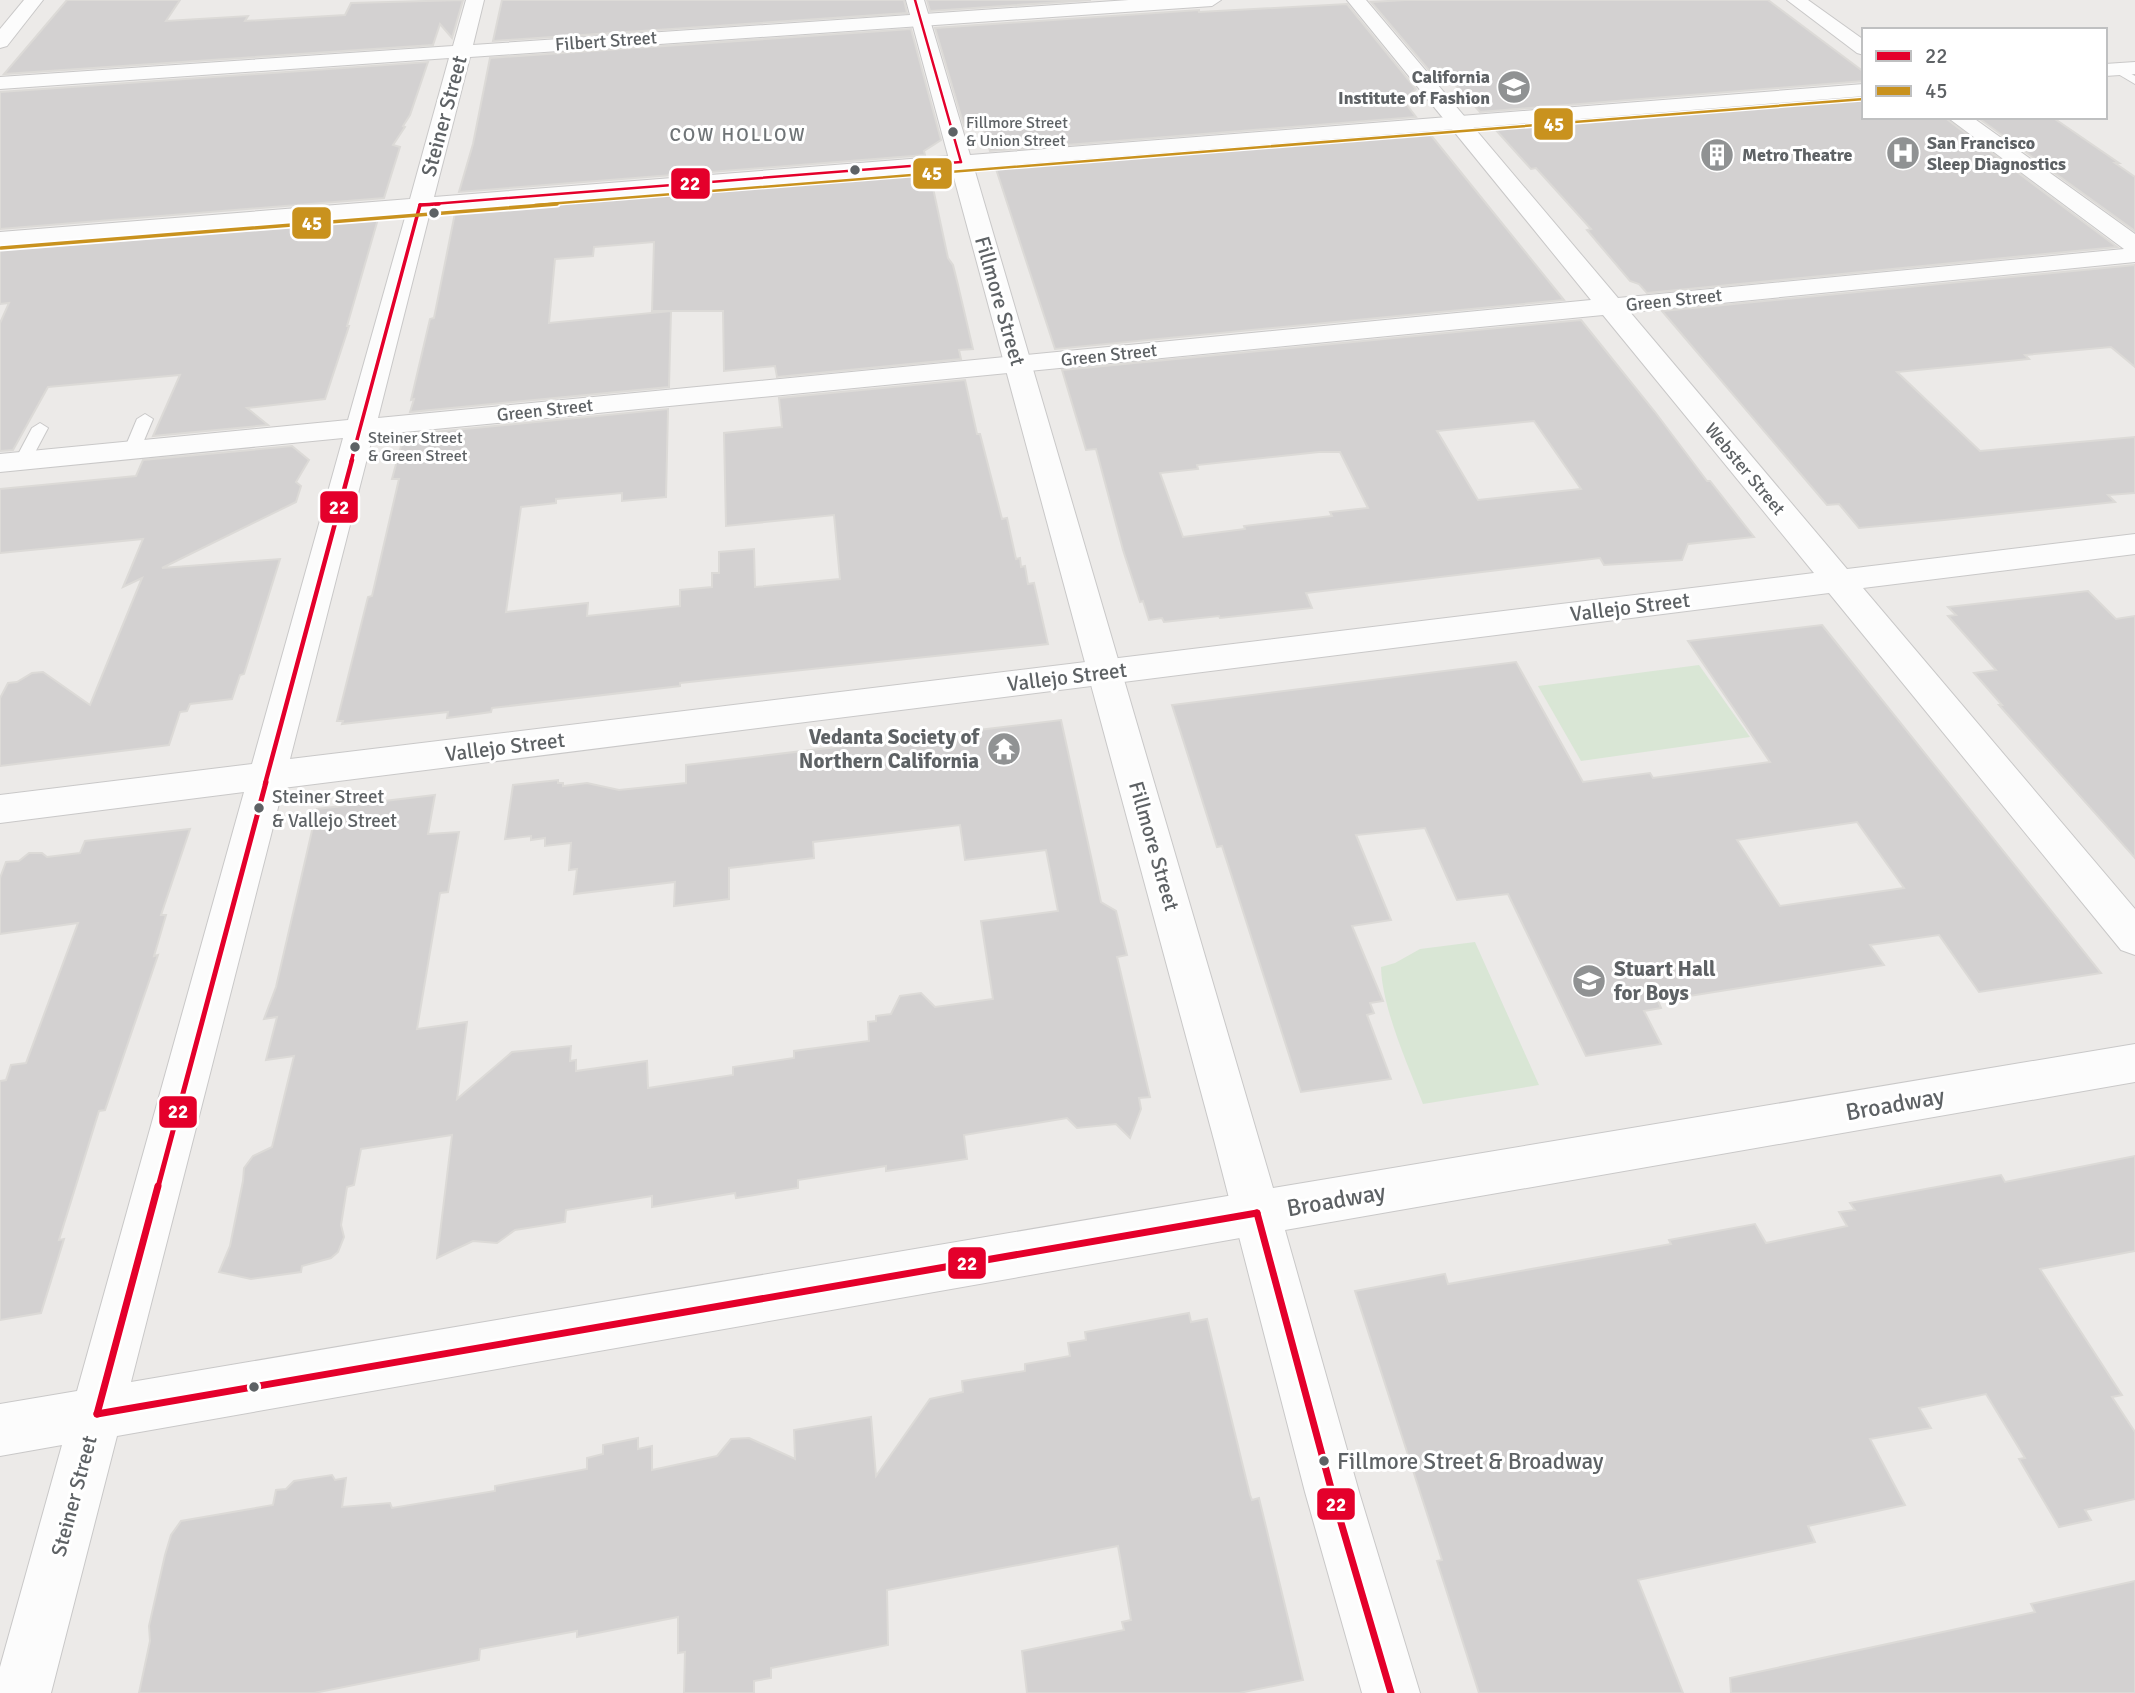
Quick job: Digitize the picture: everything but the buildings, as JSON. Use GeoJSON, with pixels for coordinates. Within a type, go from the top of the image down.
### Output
{"type":"FeatureCollection","features":[{"type":"Feature","properties":{"kind":"street"},"geometry":{"type":"LineString","coordinates":[[0,42],[34,0]]}},
{"type":"Feature","properties":{"kind":"street","name":"Steiner Street"},"geometry":{"type":"LineString","coordinates":[[22,1693],[475,0]]}},
{"type":"Feature","properties":{"kind":"street","name":"Fillmore Street"},"geometry":{"type":"LineString","coordinates":[[915,0],[1257,1213],[1332,1492],[1391,1693]]}},
{"type":"Feature","properties":{"kind":"street","name":"Filbert Street"},"geometry":{"type":"LineString","coordinates":[[0,83],[1212,0]]}},
{"type":"Feature","properties":{"kind":"street","name":"Webster Street"},"geometry":{"type":"LineString","coordinates":[[1356,0],[2135,938]]}},
{"type":"Feature","properties":{"kind":"street"},"geometry":{"type":"LineString","coordinates":[[1796,0],[1862,48]]}},
{"type":"Feature","properties":{"kind":"street"},"geometry":{"type":"LineString","coordinates":[[0,239],[1862,90]]}},
{"type":"Feature","properties":{"kind":"street"},"geometry":{"type":"LineString","coordinates":[[1961,119],[2135,246]]}},
{"type":"Feature","properties":{"kind":"street","name":"Green Street"},"geometry":{"type":"LineString","coordinates":[[11,461],[2135,255]]}},
{"type":"Feature","properties":{"kind":"street","name":"Vallejo Street"},"geometry":{"type":"LineString","coordinates":[[0,810],[2135,544]]}},
{"type":"Feature","properties":{"kind":"street","name":"Broadway"},"geometry":{"type":"LineString","coordinates":[[0,1430],[2135,1063]]}},
{"type":"Feature","properties":{"kind":"lane"},"geometry":{"type":"LineString","coordinates":[[2119,69],[2135,81]]}},
{"type":"Feature","properties":{"kind":"lane"},"geometry":{"type":"LineString","coordinates":[[132,450],[145,419]]}},
{"type":"Feature","properties":{"kind":"lane"},"geometry":{"type":"LineString","coordinates":[[11,461],[40,428]]}},
{"type":"Feature","properties":{"kind":"green space"},"geometry":{"type":"Polygon","coordinates":[[[1699,665],[1750,737],[1581,761],[1538,686],[1699,665]]]}},
{"type":"Feature","properties":{"kind":"green space"},"geometry":{"type":"Polygon","coordinates":[[[1475,942],[1539,1085],[1423,1104],[1391,1018],[1381,967],[1395,963],[1420,949],[1475,942]]]}},
{"type":"Feature","properties":{"kind":"transit line","name":"22"},"geometry":{"type":"LineString","coordinates":[[915,0],[961,162]]}},
{"type":"Feature","properties":{"kind":"transit line","name":"45"},"geometry":{"type":"LineString","coordinates":[[1,248],[1862,99]]}},
{"type":"Feature","properties":{"kind":"transit line","name":"22"},"geometry":{"type":"LineString","coordinates":[[420,205],[961,162]]}},
{"type":"Feature","properties":{"kind":"transit line","name":"22"},"geometry":{"type":"LineString","coordinates":[[97,1414],[420,205]]}},
{"type":"Feature","properties":{"kind":"transit line","name":"22"},"geometry":{"type":"LineString","coordinates":[[1257,1213],[1332,1492],[1391,1693]]}},
{"type":"Feature","properties":{"kind":"transit line","name":"22"},"geometry":{"type":"LineString","coordinates":[[97,1414],[1257,1213]]}},
{"type":"Feature","properties":{"kind":"place","name":"California Institute of Fashion"},"geometry":{"type":"Point","coordinates":[1514,87]}},
{"type":"Feature","properties":{"kind":"place","name":"Fillmore Street & Union Street"},"geometry":{"type":"Point","coordinates":[953,132]}},
{"type":"Feature","properties":{"kind":"place","name":"San Francisco Sleep Diagnostics"},"geometry":{"type":"Point","coordinates":[1903,153]}},
{"type":"Feature","properties":{"kind":"place","name":"Metro Theatre"},"geometry":{"type":"Point","coordinates":[1717,155]}},
{"type":"Feature","properties":{"kind":"place","name":"Steiner Street & Green Street"},"geometry":{"type":"Point","coordinates":[355,447]}},
{"type":"Feature","properties":{"kind":"place","name":"Vedanta Society of Northern California"},"geometry":{"type":"Point","coordinates":[1004,749]}},
{"type":"Feature","properties":{"kind":"place","name":"Steiner Street & Vallejo Street"},"geometry":{"type":"Point","coordinates":[259,808]}},
{"type":"Feature","properties":{"kind":"place","name":"Stuart Hall for Boys"},"geometry":{"type":"Point","coordinates":[1589,981]}},
{"type":"Feature","properties":{"kind":"place","name":"Fillmore Street & Broadway"},"geometry":{"type":"Point","coordinates":[1324,1461]}},
{"type":"Feature","properties":{"kind":"district","name":"COW HOLLOW"},"geometry":{"type":"Point","coordinates":[738,135]}}]}
